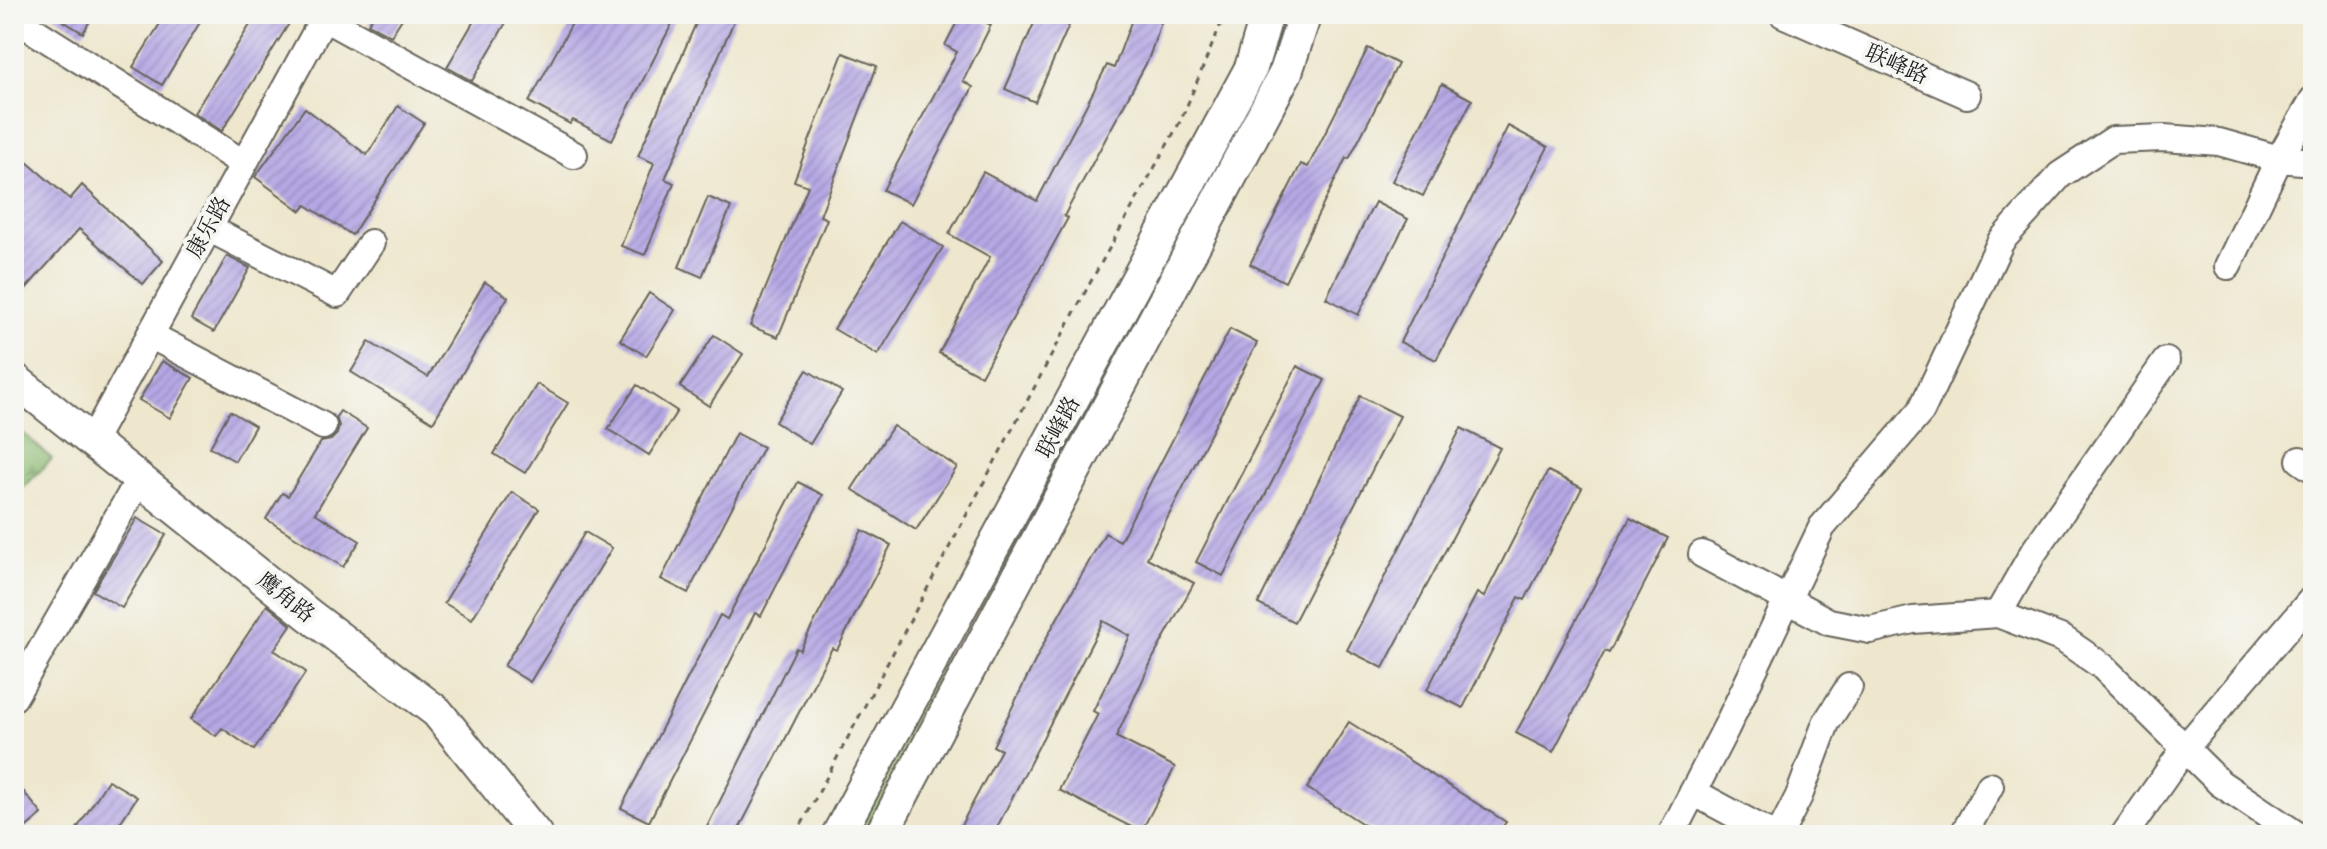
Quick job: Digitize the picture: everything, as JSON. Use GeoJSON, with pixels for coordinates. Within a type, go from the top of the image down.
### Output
{"type":"FeatureCollection","features":[{"type":"Feature","properties":{"kind":"main road","name":"联峰路"},"geometry":{"type":"LineString","coordinates":[[838,835],[1251,68],[1267,14]]}},
{"type":"Feature","properties":{"kind":"main road","name":"联峰路"},"geometry":{"type":"LineString","coordinates":[[881,835],[1286,72],[1305,14]]}},
{"type":"Feature","properties":{"kind":"main road","name":"鹰角路"},"geometry":{"type":"LineString","coordinates":[[14,379],[309,615],[437,712],[536,835]]}},
{"type":"Feature","properties":{"kind":"street","name":"联峰路"},"geometry":{"type":"LineString","coordinates":[[1783,14],[1967,95]]}},
{"type":"Feature","properties":{"kind":"street"},"geometry":{"type":"LineString","coordinates":[[322,15],[574,155]]}},
{"type":"Feature","properties":{"kind":"street","name":"康乐路"},"geometry":{"type":"LineString","coordinates":[[92,441],[322,15]]}},
{"type":"Feature","properties":{"kind":"street"},"geometry":{"type":"LineString","coordinates":[[14,18],[243,163]]}},
{"type":"Feature","properties":{"kind":"street"},"geometry":{"type":"LineString","coordinates":[[2228,266],[2279,159],[2313,100]]}},
{"type":"Feature","properties":{"kind":"street"},"geometry":{"type":"LineString","coordinates":[[1671,835],[1822,527],[1921,411],[2001,241],[2060,175],[2113,140],[2164,138],[2219,142],[2279,159],[2313,162]]}},
{"type":"Feature","properties":{"kind":"street"},"geometry":{"type":"LineString","coordinates":[[208,228],[337,294],[371,243]]}},
{"type":"Feature","properties":{"kind":"street"},"geometry":{"type":"LineString","coordinates":[[150,335],[323,426]]}},
{"type":"Feature","properties":{"kind":"street"},"geometry":{"type":"LineString","coordinates":[[1998,614],[2041,541],[2166,361]]}},
{"type":"Feature","properties":{"kind":"street"},"geometry":{"type":"LineString","coordinates":[[14,697],[139,480]]}},
{"type":"Feature","properties":{"kind":"street"},"geometry":{"type":"LineString","coordinates":[[1702,554],[1829,622],[1870,630],[1913,620],[1998,614],[2063,639],[2102,666],[2220,783],[2297,835]]}},
{"type":"Feature","properties":{"kind":"street"},"geometry":{"type":"LineString","coordinates":[[2124,835],[2185,748],[2313,598]]}},
{"type":"Feature","properties":{"kind":"street"},"geometry":{"type":"LineString","coordinates":[[1779,835],[1799,796],[1826,723],[1849,687]]}},
{"type":"Feature","properties":{"kind":"street"},"geometry":{"type":"LineString","coordinates":[[1963,835],[1990,786]]}},
{"type":"Feature","properties":{"kind":"street"},"geometry":{"type":"LineString","coordinates":[[1693,792],[1773,835]]}},
{"type":"Feature","properties":{"kind":"path"},"geometry":{"type":"LineString","coordinates":[[796,835],[1090,283],[1181,120],[1225,14]]}},
{"type":"Feature","properties":{"kind":"green space"},"geometry":{"type":"Polygon","coordinates":[[[1211,158],[1222,165],[1110,374],[1099,368],[1211,158]]]}},
{"type":"Feature","properties":{"kind":"green space"},"geometry":{"type":"Polygon","coordinates":[[[1078,409],[1090,416],[984,612],[974,605],[1078,409]]]}},
{"type":"Feature","properties":{"kind":"green space"},"geometry":{"type":"Polygon","coordinates":[[[14,425],[52,459],[14,497],[14,425]]]}},
{"type":"Feature","properties":{"kind":"green space"},"geometry":{"type":"Polygon","coordinates":[[[947,654],[959,661],[862,835],[849,835],[947,654]]]}},
{"type":"Feature","properties":{"kind":"building"},"geometry":{"type":"Polygon","coordinates":[[[52,14],[94,14],[83,33],[52,14]]]}},
{"type":"Feature","properties":{"kind":"building"},"geometry":{"type":"Polygon","coordinates":[[[166,14],[205,14],[162,85],[133,67],[166,14]]]}},
{"type":"Feature","properties":{"kind":"building"},"geometry":{"type":"Polygon","coordinates":[[[257,14],[295,14],[222,131],[194,113],[257,14]]]}},
{"type":"Feature","properties":{"kind":"building"},"geometry":{"type":"Polygon","coordinates":[[[375,14],[405,14],[391,36],[368,24],[375,14]]]}},
{"type":"Feature","properties":{"kind":"building"},"geometry":{"type":"Polygon","coordinates":[[[478,14],[511,14],[472,81],[447,67],[478,14]]]}},
{"type":"Feature","properties":{"kind":"building"},"geometry":{"type":"Polygon","coordinates":[[[577,14],[677,14],[612,140],[573,120],[570,124],[529,102],[577,14]]]}},
{"type":"Feature","properties":{"kind":"building"},"geometry":{"type":"Polygon","coordinates":[[[700,14],[737,14],[665,179],[674,183],[645,255],[621,246],[654,163],[638,156],[700,14]]]}},
{"type":"Feature","properties":{"kind":"building"},"geometry":{"type":"Polygon","coordinates":[[[961,14],[969,14],[991,25],[963,81],[973,87],[911,204],[883,190],[957,52],[945,45],[961,14]]]}},
{"type":"Feature","properties":{"kind":"building"},"geometry":{"type":"Polygon","coordinates":[[[1038,14],[1074,14],[1035,102],[1005,89],[1038,14]]]}},
{"type":"Feature","properties":{"kind":"building"},"geometry":{"type":"Polygon","coordinates":[[[1134,14],[1164,14],[1148,60],[1064,216],[1068,218],[981,376],[939,353],[990,257],[949,234],[983,172],[1037,201],[1107,65],[1114,68],[1134,14]]]}},
{"type":"Feature","properties":{"kind":"building"},"geometry":{"type":"Polygon","coordinates":[[[1368,48],[1398,64],[1349,159],[1346,158],[1285,282],[1250,264],[1301,164],[1308,167],[1368,48]]]}},
{"type":"Feature","properties":{"kind":"building"},"geometry":{"type":"Polygon","coordinates":[[[843,53],[877,66],[820,216],[827,219],[778,337],[750,326],[808,186],[794,181],[843,53]]]}},
{"type":"Feature","properties":{"kind":"building"},"geometry":{"type":"Polygon","coordinates":[[[1442,84],[1472,100],[1423,196],[1392,181],[1442,84]]]}},
{"type":"Feature","properties":{"kind":"building"},"geometry":{"type":"Polygon","coordinates":[[[398,106],[424,123],[352,235],[306,205],[301,211],[255,177],[305,108],[367,155],[398,106]]]}},
{"type":"Feature","properties":{"kind":"building"},"geometry":{"type":"Polygon","coordinates":[[[1508,126],[1548,147],[1436,360],[1400,342],[1508,126]]]}},
{"type":"Feature","properties":{"kind":"building"},"geometry":{"type":"Polygon","coordinates":[[[27,162],[70,199],[82,185],[163,261],[143,284],[79,229],[14,302],[14,177],[27,162]]]}},
{"type":"Feature","properties":{"kind":"building"},"geometry":{"type":"Polygon","coordinates":[[[708,197],[731,207],[702,277],[679,267],[708,197]]]}},
{"type":"Feature","properties":{"kind":"building"},"geometry":{"type":"Polygon","coordinates":[[[1375,202],[1408,219],[1358,315],[1326,298],[1375,202]]]}},
{"type":"Feature","properties":{"kind":"building"},"geometry":{"type":"Polygon","coordinates":[[[900,221],[943,247],[878,355],[834,329],[900,221]]]}},
{"type":"Feature","properties":{"kind":"building"},"geometry":{"type":"Polygon","coordinates":[[[227,256],[250,268],[214,332],[191,319],[227,256]]]}},
{"type":"Feature","properties":{"kind":"building"},"geometry":{"type":"Polygon","coordinates":[[[485,282],[508,297],[433,422],[351,372],[369,342],[428,377],[485,282]]]}},
{"type":"Feature","properties":{"kind":"building"},"geometry":{"type":"Polygon","coordinates":[[[649,293],[675,310],[646,356],[620,340],[649,293]]]}},
{"type":"Feature","properties":{"kind":"building"},"geometry":{"type":"Polygon","coordinates":[[[1230,329],[1257,343],[1147,558],[1194,583],[1153,658],[1116,737],[1175,767],[1141,832],[1059,790],[1098,714],[1093,711],[1130,636],[1103,621],[993,835],[974,835],[960,827],[1001,750],[993,746],[1048,635],[1105,533],[1120,541],[1230,329]]]}},
{"type":"Feature","properties":{"kind":"building"},"geometry":{"type":"Polygon","coordinates":[[[714,335],[743,354],[709,406],[680,387],[714,335]]]}},
{"type":"Feature","properties":{"kind":"building"},"geometry":{"type":"Polygon","coordinates":[[[162,361],[193,378],[170,418],[139,400],[162,361]]]}},
{"type":"Feature","properties":{"kind":"building"},"geometry":{"type":"Polygon","coordinates":[[[1297,366],[1325,380],[1223,576],[1196,562],[1297,366]]]}},
{"type":"Feature","properties":{"kind":"building"},"geometry":{"type":"Polygon","coordinates":[[[807,370],[842,392],[810,444],[775,422],[807,370]]]}},
{"type":"Feature","properties":{"kind":"building"},"geometry":{"type":"Polygon","coordinates":[[[537,384],[568,403],[525,473],[494,454],[537,384]]]}},
{"type":"Feature","properties":{"kind":"building"},"geometry":{"type":"Polygon","coordinates":[[[637,385],[677,411],[649,455],[608,429],[637,385]]]}},
{"type":"Feature","properties":{"kind":"building"},"geometry":{"type":"Polygon","coordinates":[[[1360,396],[1400,416],[1294,622],[1258,604],[1360,396]]]}},
{"type":"Feature","properties":{"kind":"building"},"geometry":{"type":"Polygon","coordinates":[[[230,411],[255,426],[235,461],[210,447],[230,411]]]}},
{"type":"Feature","properties":{"kind":"building"},"geometry":{"type":"Polygon","coordinates":[[[340,411],[367,428],[315,513],[360,541],[343,567],[266,519],[282,493],[288,496],[321,442],[331,440],[337,434],[339,426],[336,417],[340,411]]]}},
{"type":"Feature","properties":{"kind":"building"},"geometry":{"type":"Polygon","coordinates":[[[893,426],[957,467],[916,530],[852,489],[893,426]]]}},
{"type":"Feature","properties":{"kind":"building"},"geometry":{"type":"Polygon","coordinates":[[[1461,428],[1500,448],[1383,668],[1347,650],[1461,428]]]}},
{"type":"Feature","properties":{"kind":"building"},"geometry":{"type":"Polygon","coordinates":[[[736,433],[763,447],[688,593],[661,579],[736,433]]]}},
{"type":"Feature","properties":{"kind":"building"},"geometry":{"type":"Polygon","coordinates":[[[1548,471],[1582,488],[1525,600],[1519,597],[1463,708],[1427,690],[1477,593],[1484,597],[1548,471]]]}},
{"type":"Feature","properties":{"kind":"building"},"geometry":{"type":"Polygon","coordinates":[[[798,482],[823,495],[761,616],[755,613],[649,822],[621,808],[720,615],[727,619],[798,482]]]}},
{"type":"Feature","properties":{"kind":"building"},"geometry":{"type":"Polygon","coordinates":[[[512,492],[539,509],[472,619],[444,603],[512,492]]]}},
{"type":"Feature","properties":{"kind":"building"},"geometry":{"type":"Polygon","coordinates":[[[137,518],[166,535],[122,608],[93,591],[137,518]]]}},
{"type":"Feature","properties":{"kind":"building"},"geometry":{"type":"Polygon","coordinates":[[[1630,518],[1668,538],[1609,653],[1605,651],[1553,752],[1516,733],[1630,518]]]}},
{"type":"Feature","properties":{"kind":"building"},"geometry":{"type":"Polygon","coordinates":[[[862,530],[891,545],[837,650],[832,648],[736,835],[703,835],[796,648],[800,650],[862,530]]]}},
{"type":"Feature","properties":{"kind":"building"},"geometry":{"type":"Polygon","coordinates":[[[585,532],[612,548],[530,682],[504,666],[585,532]]]}},
{"type":"Feature","properties":{"kind":"building"},"geometry":{"type":"Polygon","coordinates":[[[267,605],[291,625],[274,650],[306,672],[254,750],[222,728],[216,736],[191,719],[267,605]]]}},
{"type":"Feature","properties":{"kind":"building"},"geometry":{"type":"Polygon","coordinates":[[[1349,722],[1506,822],[1497,835],[1380,835],[1307,788],[1349,722]]]}},
{"type":"Feature","properties":{"kind":"building"},"geometry":{"type":"Polygon","coordinates":[[[14,780],[42,814],[17,835],[14,835],[14,780]]]}},
{"type":"Feature","properties":{"kind":"building"},"geometry":{"type":"Polygon","coordinates":[[[108,780],[137,797],[112,835],[73,835],[108,780]]]}}]}
